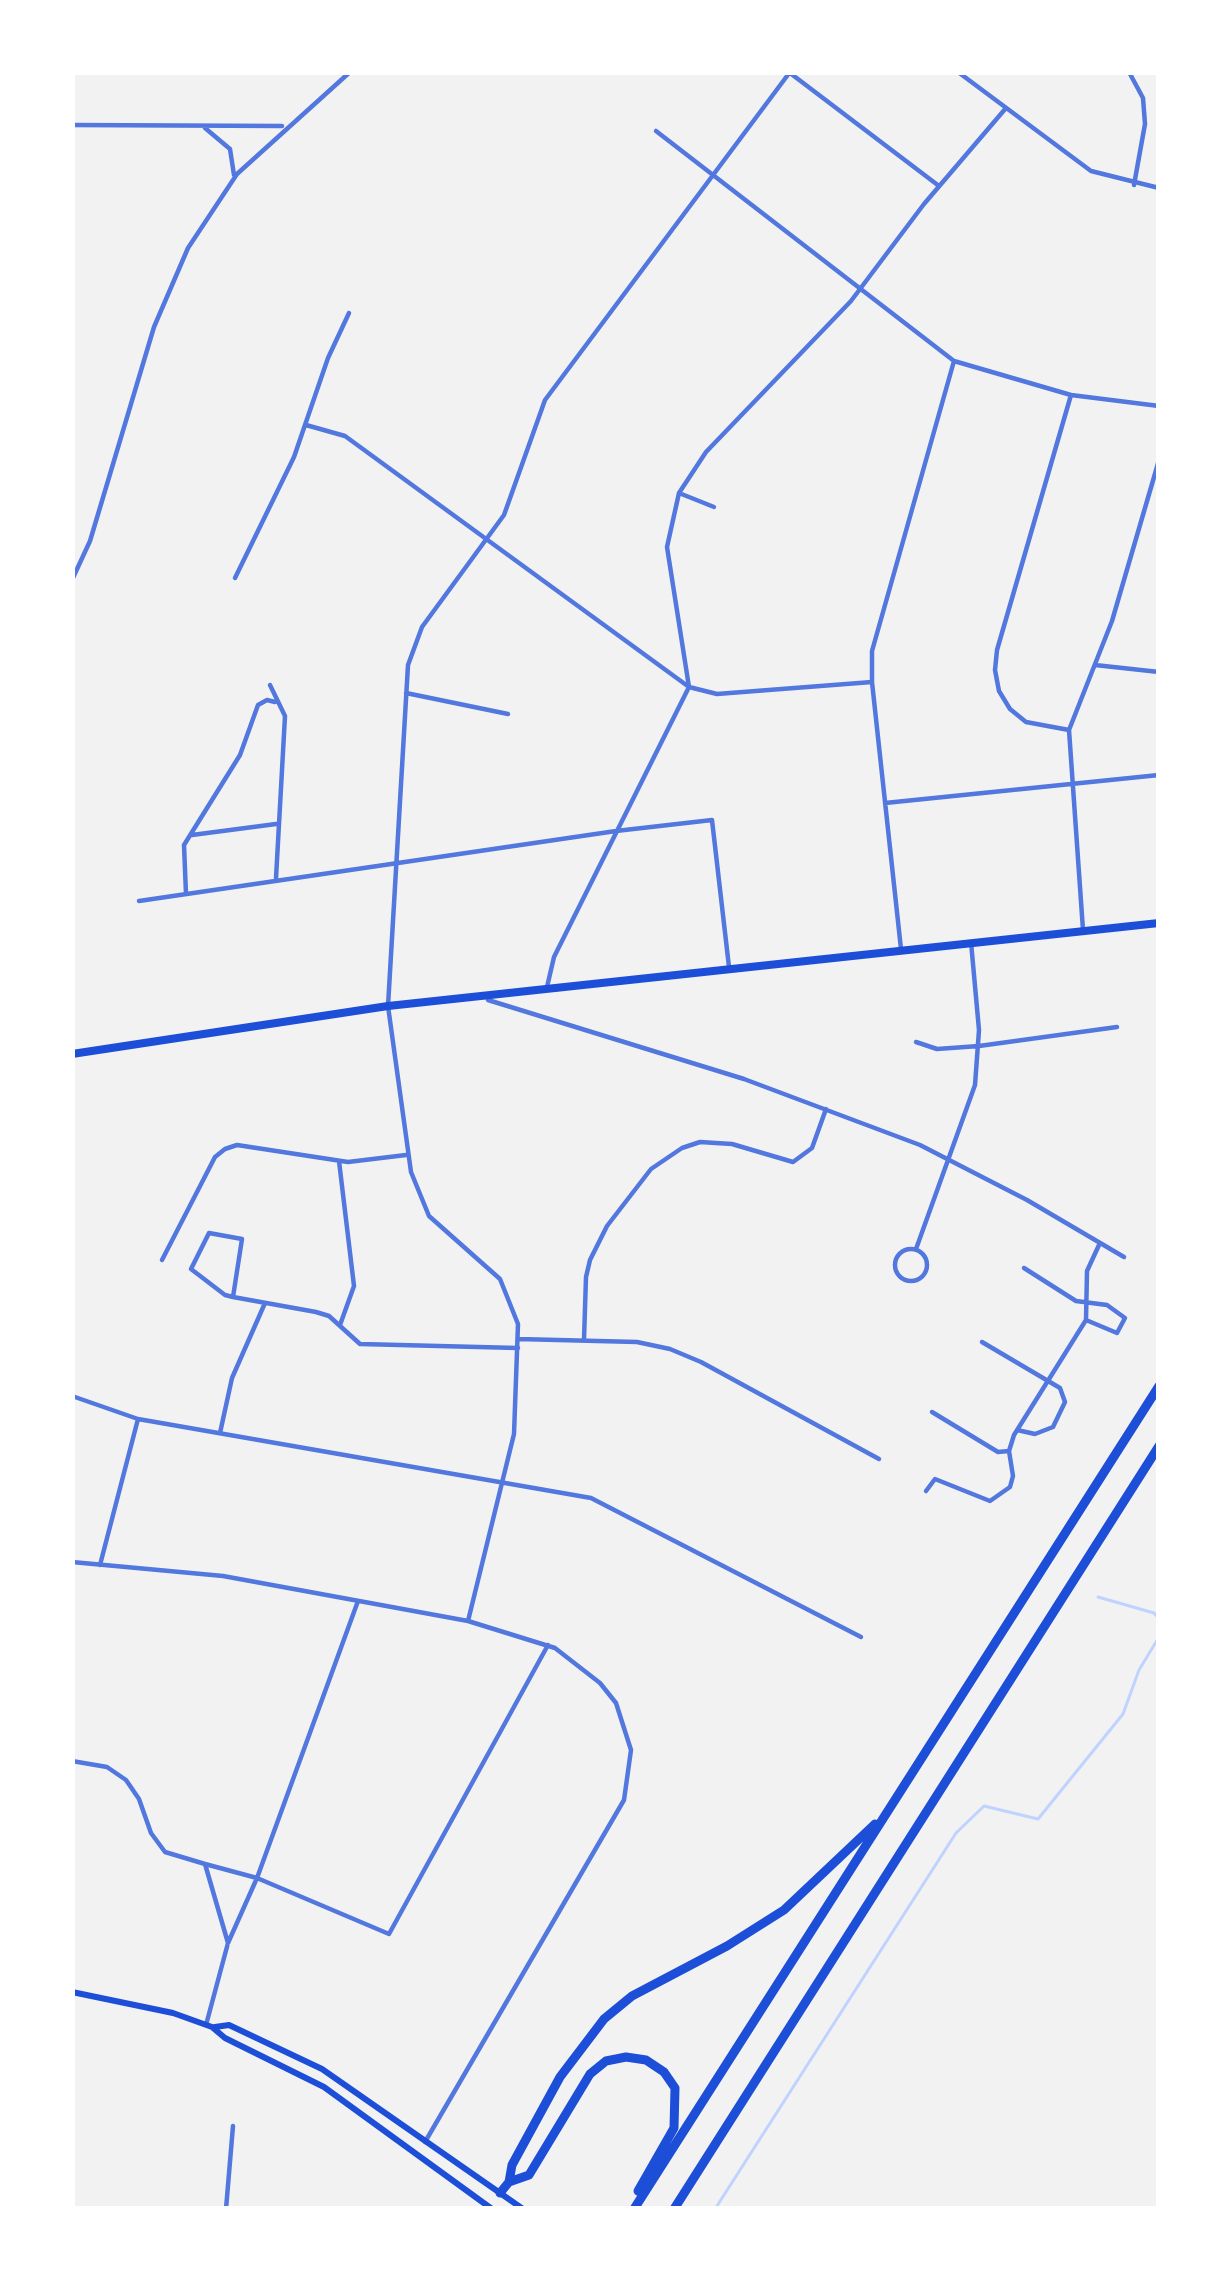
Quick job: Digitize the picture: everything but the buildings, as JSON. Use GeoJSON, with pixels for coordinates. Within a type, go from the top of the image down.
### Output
{"type":"FeatureCollection","features":[{"type":"Feature","properties":{"kind":"highway"},"geometry":{"type":"LineString","coordinates":[[631,2209],[1159,1386]]}},
{"type":"Feature","properties":{"kind":"highway"},"geometry":{"type":"LineString","coordinates":[[678,2209],[1159,1446]]}},
{"type":"Feature","properties":{"kind":"highway"},"geometry":{"type":"LineString","coordinates":[[500,2193],[560,2077],[604,2019],[632,1996],[784,1910],[884,1816]]}},
{"type":"Feature","properties":{"kind":"highway"},"geometry":{"type":"LineString","coordinates":[[509,2182],[529,2175],[590,2074],[606,2062],[626,2057],[646,2060],[664,2072],[675,2089],[676,2109],[674,2128],[631,2209]]}},
{"type":"Feature","properties":{"kind":"main road"},"geometry":{"type":"LineString","coordinates":[[72,1054],[388,1006],[1159,923]]}},
{"type":"Feature","properties":{"kind":"main road"},"geometry":{"type":"LineString","coordinates":[[72,1992],[173,2013],[209,2026],[324,2087],[489,2208]]}},
{"type":"Feature","properties":{"kind":"main road"},"geometry":{"type":"LineString","coordinates":[[209,2026],[229,2025],[322,2069],[523,2209]]}},
{"type":"Feature","properties":{"kind":"street"},"geometry":{"type":"LineString","coordinates":[[72,580],[90,541],[162,308],[188,248],[234,179],[286,126],[318,105],[350,72]]}},
{"type":"Feature","properties":{"kind":"street"},"geometry":{"type":"LineString","coordinates":[[958,72],[1091,172],[1159,188]]}},
{"type":"Feature","properties":{"kind":"street"},"geometry":{"type":"LineString","coordinates":[[1129,72],[1143,98],[1145,124],[1134,184]]}},
{"type":"Feature","properties":{"kind":"street"},"geometry":{"type":"LineString","coordinates":[[468,1622],[514,1434],[518,1339],[512,1300],[500,1280],[429,1216],[418,1195],[409,1154],[388,1006],[412,645],[505,515],[545,400],[790,73],[939,186]]}},
{"type":"Feature","properties":{"kind":"street"},"geometry":{"type":"LineString","coordinates":[[547,987],[554,957],[689,687],[667,547],[679,493],[706,452],[862,286],[1006,108]]}},
{"type":"Feature","properties":{"kind":"street"},"geometry":{"type":"LineString","coordinates":[[72,125],[286,126]]}},
{"type":"Feature","properties":{"kind":"street"},"geometry":{"type":"LineString","coordinates":[[200,125],[230,149],[234,179]]}},
{"type":"Feature","properties":{"kind":"street"},"geometry":{"type":"LineString","coordinates":[[656,131],[954,361],[1071,395],[1159,406]]}},
{"type":"Feature","properties":{"kind":"street"},"geometry":{"type":"LineString","coordinates":[[235,578],[306,425],[349,313]]}},
{"type":"Feature","properties":{"kind":"street"},"geometry":{"type":"LineString","coordinates":[[901,949],[872,682],[878,620],[954,361]]}},
{"type":"Feature","properties":{"kind":"street"},"geometry":{"type":"LineString","coordinates":[[1070,730],[1026,722],[999,691],[995,670],[1071,395]]}},
{"type":"Feature","properties":{"kind":"street"},"geometry":{"type":"LineString","coordinates":[[306,425],[345,436],[689,687],[717,694],[872,682]]}},
{"type":"Feature","properties":{"kind":"street"},"geometry":{"type":"LineString","coordinates":[[1083,930],[1070,730],[1159,460]]}},
{"type":"Feature","properties":{"kind":"street"},"geometry":{"type":"LineString","coordinates":[[679,493],[714,507]]}},
{"type":"Feature","properties":{"kind":"street"},"geometry":{"type":"LineString","coordinates":[[1095,665],[1159,672]]}},
{"type":"Feature","properties":{"kind":"street"},"geometry":{"type":"LineString","coordinates":[[270,685],[285,716],[275,880]]}},
{"type":"Feature","properties":{"kind":"street"},"geometry":{"type":"LineString","coordinates":[[406,693],[508,715]]}},
{"type":"Feature","properties":{"kind":"street"},"geometry":{"type":"LineString","coordinates":[[186,894],[183,856],[189,836],[239,755],[258,705],[275,702]]}},
{"type":"Feature","properties":{"kind":"street"},"geometry":{"type":"LineString","coordinates":[[885,803],[1159,775]]}},
{"type":"Feature","properties":{"kind":"street"},"geometry":{"type":"LineString","coordinates":[[139,901],[712,820],[730,967]]}},
{"type":"Feature","properties":{"kind":"street"},"geometry":{"type":"LineString","coordinates":[[189,836],[276,824]]}},
{"type":"Feature","properties":{"kind":"street"},"geometry":{"type":"LineString","coordinates":[[916,1250],[975,1085],[979,1046],[970,942]]}},
{"type":"Feature","properties":{"kind":"street"},"geometry":{"type":"LineString","coordinates":[[487,995],[488,1000],[744,1079],[949,1158],[1124,1257]]}},
{"type":"Feature","properties":{"kind":"street"},"geometry":{"type":"LineString","coordinates":[[916,1042],[937,1049],[979,1046],[1117,1027]]}},
{"type":"Feature","properties":{"kind":"street"},"geometry":{"type":"LineString","coordinates":[[584,1340],[590,1260],[607,1226],[651,1169],[700,1142],[732,1144],[794,1162],[812,1148],[826,1108]]}},
{"type":"Feature","properties":{"kind":"street"},"geometry":{"type":"LineString","coordinates":[[161,1260],[214,1157],[225,1149],[237,1145],[340,1161],[409,1154]]}},
{"type":"Feature","properties":{"kind":"street"},"geometry":{"type":"LineString","coordinates":[[340,1161],[354,1286],[340,1325]]}},
{"type":"Feature","properties":{"kind":"street"},"geometry":{"type":"LineString","coordinates":[[233,1297],[242,1240],[209,1233],[191,1269],[233,1297],[316,1312],[340,1325],[360,1344],[518,1348]]}},
{"type":"Feature","properties":{"kind":"street"},"geometry":{"type":"LineString","coordinates":[[926,1491],[935,1479],[990,1501],[1010,1487],[1009,1450],[1086,1320],[1087,1271],[1100,1243]]}},
{"type":"Feature","properties":{"kind":"street"},"geometry":{"type":"LineString","coordinates":[[916,1250],[925,1256],[926,1272],[918,1280],[902,1279],[896,1270],[898,1256],[916,1250]]}},
{"type":"Feature","properties":{"kind":"street"},"geometry":{"type":"LineString","coordinates":[[1024,1268],[1076,1300],[1107,1305],[1125,1318],[1117,1333],[1086,1320]]}},
{"type":"Feature","properties":{"kind":"street"},"geometry":{"type":"LineString","coordinates":[[220,1433],[232,1378],[265,1303]]}},
{"type":"Feature","properties":{"kind":"street"},"geometry":{"type":"LineString","coordinates":[[518,1339],[637,1342],[670,1349],[879,1459]]}},
{"type":"Feature","properties":{"kind":"street"},"geometry":{"type":"LineString","coordinates":[[982,1342],[1060,1388],[1065,1402],[1053,1427],[1035,1434],[1017,1430]]}},
{"type":"Feature","properties":{"kind":"street"},"geometry":{"type":"LineString","coordinates":[[72,1396],[138,1419],[591,1498],[861,1637]]}},
{"type":"Feature","properties":{"kind":"street"},"geometry":{"type":"LineString","coordinates":[[932,1412],[998,1453],[1009,1450]]}},
{"type":"Feature","properties":{"kind":"street"},"geometry":{"type":"LineString","coordinates":[[100,1565],[138,1419]]}},
{"type":"Feature","properties":{"kind":"street"},"geometry":{"type":"LineString","coordinates":[[72,1562],[223,1576],[468,1622],[548,1645],[578,1664],[616,1703],[626,1726],[631,1775],[624,1800],[425,2142]]}},
{"type":"Feature","properties":{"kind":"street"},"geometry":{"type":"LineString","coordinates":[[209,2026],[228,1943],[257,1878],[358,1601]]}},
{"type":"Feature","properties":{"kind":"street"},"geometry":{"type":"LineString","coordinates":[[72,1761],[107,1767],[126,1780],[165,1852],[257,1878],[389,1934],[548,1645]]}},
{"type":"Feature","properties":{"kind":"street"},"geometry":{"type":"LineString","coordinates":[[205,1864],[228,1943]]}},
{"type":"Feature","properties":{"kind":"street"},"geometry":{"type":"LineString","coordinates":[[226,2209],[233,2126]]}},
{"type":"Feature","properties":{"kind":"street"},"geometry":{"type":"LineString","coordinates":[[72,2182],[72,2197]]}},
{"type":"Feature","properties":{"kind":"street"},"geometry":{"type":"LineString","coordinates":[[489,2208],[500,2193]]}},
{"type":"Feature","properties":{"kind":"waterway"},"geometry":{"type":"LineString","coordinates":[[1098,1597],[1154,1613],[1159,1619]]}},
{"type":"Feature","properties":{"kind":"waterway"},"geometry":{"type":"LineString","coordinates":[[715,2209],[956,1833],[984,1806],[1038,1819],[1123,1714],[1139,1670],[1159,1637]]}}]}
